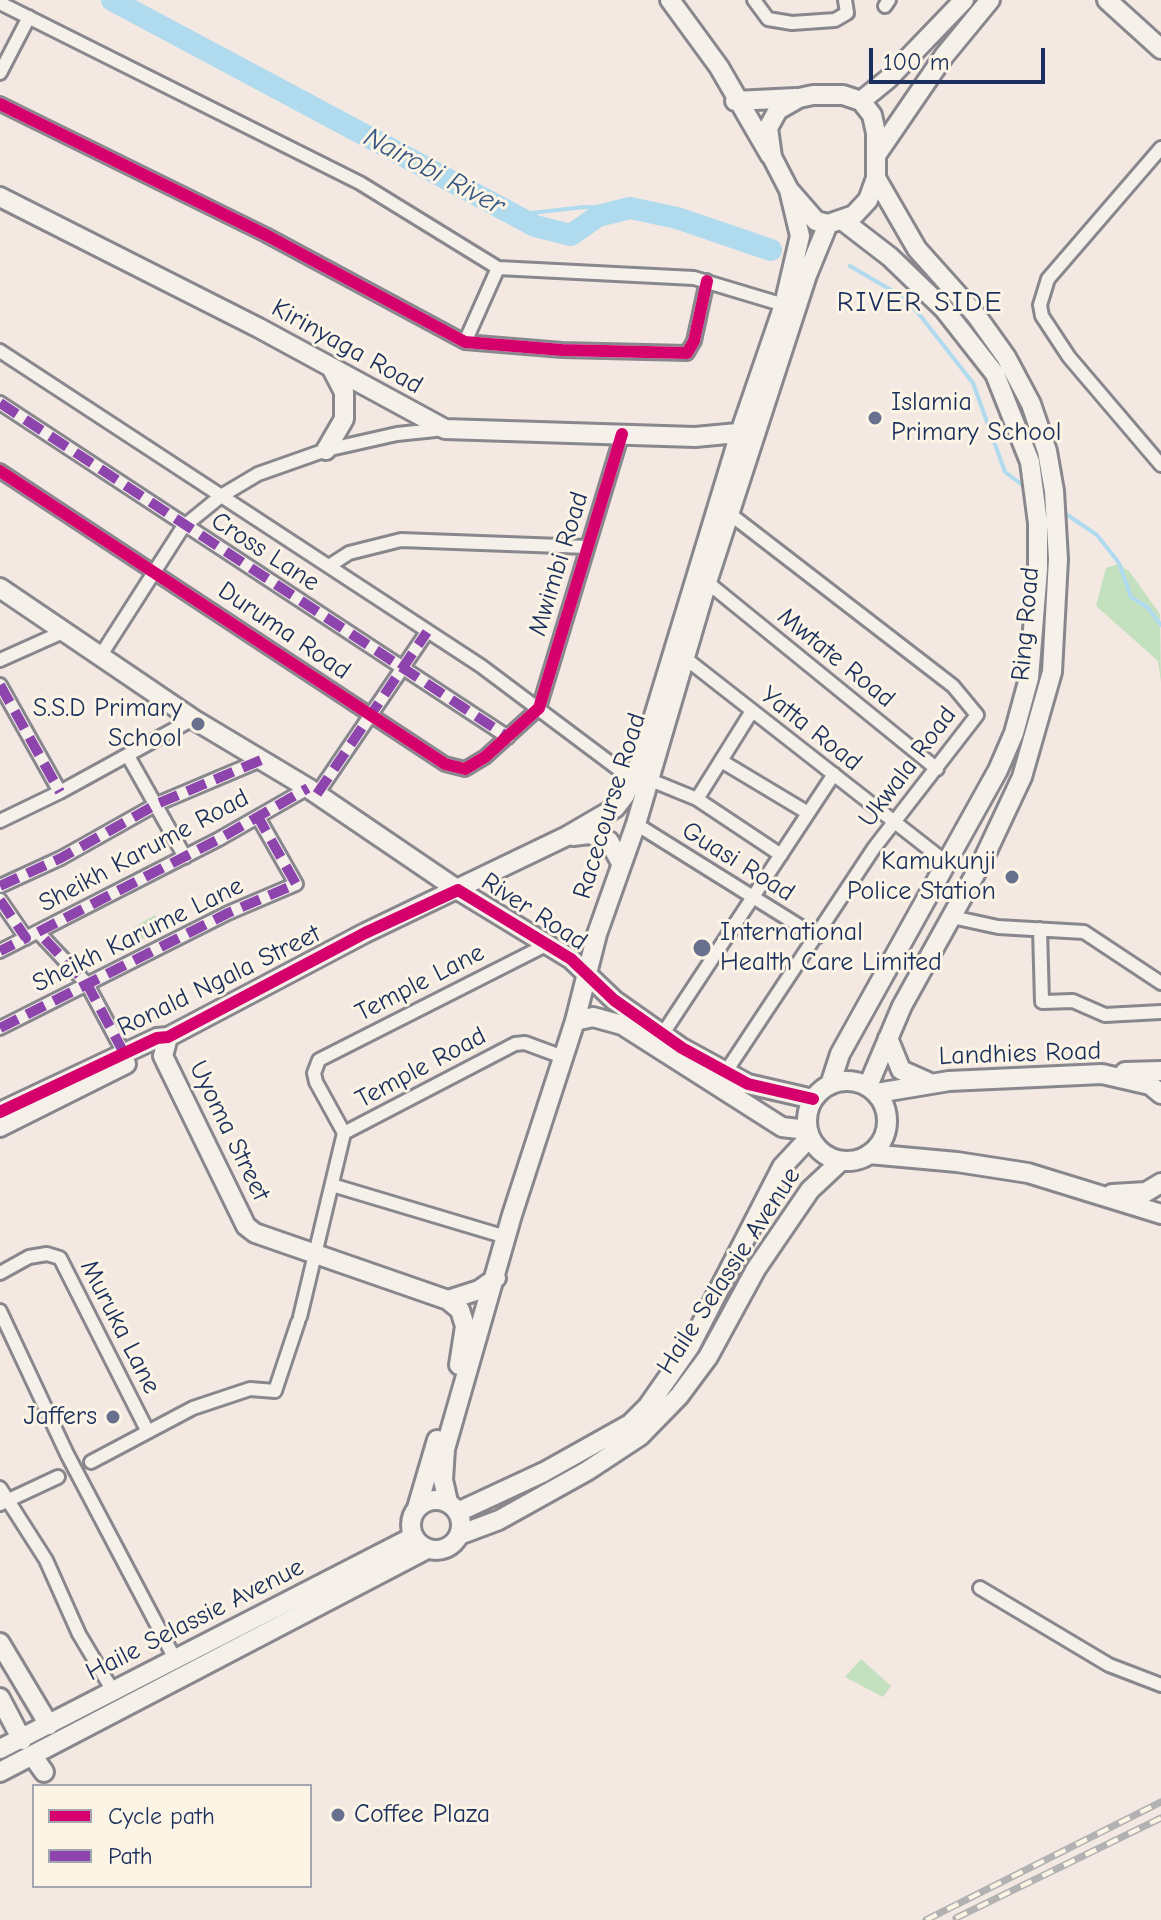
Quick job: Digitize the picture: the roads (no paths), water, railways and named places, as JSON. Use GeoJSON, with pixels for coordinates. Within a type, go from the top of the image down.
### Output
{"type":"FeatureCollection","features":[{"type":"Feature","properties":{"kind":"main road"},"geometry":{"type":"LineString","coordinates":[[670,0],[719,67],[735,101],[772,157],[789,190],[816,221],[835,222],[854,215],[868,200],[876,178],[877,154],[872,115],[861,101],[843,95],[735,101]]}},
{"type":"Feature","properties":{"kind":"main road"},"geometry":{"type":"LineString","coordinates":[[861,101],[888,79],[964,0]]}},
{"type":"Feature","properties":{"kind":"main road"},"geometry":{"type":"LineString","coordinates":[[877,154],[944,56],[990,0]]}},
{"type":"Feature","properties":{"kind":"main road"},"geometry":{"type":"LineString","coordinates":[[1107,0],[1161,49]]}},
{"type":"Feature","properties":{"kind":"main road"},"geometry":{"type":"LineString","coordinates":[[772,157],[768,128],[772,117],[799,98]]}},
{"type":"Feature","properties":{"kind":"main road","name":"Ring Road"},"geometry":{"type":"LineString","coordinates":[[830,1085],[840,1054],[998,770],[1029,678],[1045,502],[1047,451],[1031,404],[1006,357],[976,315],[917,249],[876,178]]}},
{"type":"Feature","properties":{"kind":"main road","name":"Racecourse Road"},"geometry":{"type":"LineString","coordinates":[[453,1507],[443,1480],[445,1449],[506,1237],[575,1021],[585,972],[636,824],[640,779],[740,462],[784,305],[800,236],[789,190]]}},
{"type":"Feature","properties":{"kind":"main road","name":"Kirinyaga Road"},"geometry":{"type":"LineString","coordinates":[[0,197],[445,429],[695,437],[749,432]]}},
{"type":"Feature","properties":{"kind":"main road","name":"Ring Road"},"geometry":{"type":"LineString","coordinates":[[835,222],[890,257],[944,309],[995,374],[1026,445],[1045,502],[1058,559],[1053,658],[1038,731],[1002,825],[888,1038],[872,1089]]}},
{"type":"Feature","properties":{"kind":"main road","name":"Racecourse Road"},"geometry":{"type":"LineString","coordinates":[[749,432],[807,275],[835,222]]}},
{"type":"Feature","properties":{"kind":"main road"},"geometry":{"type":"LineString","coordinates":[[326,450],[344,419],[344,392],[332,368]]}},
{"type":"Feature","properties":{"kind":"main road"},"geometry":{"type":"LineString","coordinates":[[695,437],[740,462]]}},
{"type":"Feature","properties":{"kind":"main road","name":"Racecourse Road"},"geometry":{"type":"LineString","coordinates":[[615,808],[640,779],[685,658],[730,514],[740,462]]}},
{"type":"Feature","properties":{"kind":"main road","name":"River Road"},"geometry":{"type":"LineString","coordinates":[[0,588],[193,719],[313,791],[458,890],[548,944],[585,972],[614,1000],[662,1035],[725,1073],[764,1090],[813,1099]]}},
{"type":"Feature","properties":{"kind":"main road","name":"Ronald Ngala Street"},"geometry":{"type":"LineString","coordinates":[[0,1112],[157,1038],[168,1037],[365,933],[567,836],[615,808]]}},
{"type":"Feature","properties":{"kind":"main road"},"geometry":{"type":"LineString","coordinates":[[567,836],[599,836],[616,849],[621,863]]}},
{"type":"Feature","properties":{"kind":"main road"},"geometry":{"type":"LineString","coordinates":[[575,1021],[593,1017],[622,1025],[782,1127],[808,1134],[828,1157],[841,1161],[869,1154],[996,1167],[1058,1180],[1161,1214]]}},
{"type":"Feature","properties":{"kind":"main road","name":"Uyoma Street"},"geometry":{"type":"LineString","coordinates":[[168,1037],[163,1056],[246,1226],[255,1233],[448,1300]]}},
{"type":"Feature","properties":{"kind":"main road"},"geometry":{"type":"LineString","coordinates":[[888,1038],[901,1070],[932,1083]]}},
{"type":"Feature","properties":{"kind":"main road","name":"Ronald Ngala Street"},"geometry":{"type":"LineString","coordinates":[[0,1127],[141,1057],[163,1056]]}},
{"type":"Feature","properties":{"kind":"main road"},"geometry":{"type":"LineString","coordinates":[[1102,1074],[1161,1071]]}},
{"type":"Feature","properties":{"kind":"main road","name":"Landhies Road"},"geometry":{"type":"LineString","coordinates":[[872,1089],[1102,1074],[1137,1080],[1161,1094]]}},
{"type":"Feature","properties":{"kind":"main road"},"geometry":{"type":"LineString","coordinates":[[808,1134],[808,1109],[813,1099],[830,1085],[843,1082],[872,1089],[887,1119],[885,1133],[869,1154]]}},
{"type":"Feature","properties":{"kind":"main road","name":"Haile Selassie Avenue"},"geometry":{"type":"LineString","coordinates":[[417,1508],[437,1499],[453,1507],[544,1472],[617,1431],[648,1406],[690,1346],[782,1167],[808,1134]]}},
{"type":"Feature","properties":{"kind":"main road","name":"Haile Selassie Avenue"},"geometry":{"type":"LineString","coordinates":[[0,1772],[49,1725],[113,1691],[420,1543],[450,1546],[459,1535],[538,1499],[640,1436],[679,1396],[708,1357],[756,1269],[810,1190],[841,1161]]}},
{"type":"Feature","properties":{"kind":"main road"},"geometry":{"type":"LineString","coordinates":[[1093,1193],[1146,1192],[1161,1183]]}},
{"type":"Feature","properties":{"kind":"main road"},"geometry":{"type":"LineString","coordinates":[[420,1543],[410,1522],[417,1508],[465,1342],[463,1317],[448,1300],[479,1290],[496,1278]]}},
{"type":"Feature","properties":{"kind":"main road"},"geometry":{"type":"LineString","coordinates":[[453,1507],[459,1535]]}},
{"type":"Feature","properties":{"kind":"main road","name":"Haile Selassie Avenue"},"geometry":{"type":"LineString","coordinates":[[0,1749],[27,1747],[420,1543]]}},
{"type":"Feature","properties":{"kind":"main road"},"geometry":{"type":"LineString","coordinates":[[0,1643],[49,1725]]}},
{"type":"Feature","properties":{"kind":"main road"},"geometry":{"type":"LineString","coordinates":[[0,1698],[44,1772]]}},
{"type":"Feature","properties":{"kind":"street"},"geometry":{"type":"LineString","coordinates":[[754,0],[768,19],[792,23],[835,20],[847,13],[845,0]]}},
{"type":"Feature","properties":{"kind":"street"},"geometry":{"type":"LineString","coordinates":[[0,3],[360,183],[498,268],[707,281],[784,305]]}},
{"type":"Feature","properties":{"kind":"street"},"geometry":{"type":"LineString","coordinates":[[0,73],[29,17]]}},
{"type":"Feature","properties":{"kind":"street"},"geometry":{"type":"LineString","coordinates":[[0,104],[266,235],[465,342],[562,350],[687,353],[694,341],[707,281]]}},
{"type":"Feature","properties":{"kind":"street"},"geometry":{"type":"LineString","coordinates":[[1161,148],[1048,279],[1040,305],[1042,316],[1069,357],[1161,465]]}},
{"type":"Feature","properties":{"kind":"street"},"geometry":{"type":"LineString","coordinates":[[465,342],[498,268]]}},
{"type":"Feature","properties":{"kind":"street"},"geometry":{"type":"LineString","coordinates":[[0,351],[284,540],[329,566],[640,779],[697,799],[781,855]]}},
{"type":"Feature","properties":{"kind":"street","name":"Cross Lane"},"geometry":{"type":"LineString","coordinates":[[0,403],[183,527],[508,737]]}},
{"type":"Feature","properties":{"kind":"street"},"geometry":{"type":"LineString","coordinates":[[101,655],[183,527],[221,496],[258,474],[326,450],[397,434],[445,429]]}},
{"type":"Feature","properties":{"kind":"street","name":"Mwimbi Road"},"geometry":{"type":"LineString","coordinates":[[539,708],[622,434]]}},
{"type":"Feature","properties":{"kind":"street","name":"Duruma Road"},"geometry":{"type":"LineString","coordinates":[[0,471],[458,769],[475,764],[539,708]]}},
{"type":"Feature","properties":{"kind":"street","name":"Ukwala Road"},"geometry":{"type":"LineString","coordinates":[[725,1073],[893,822],[976,720],[975,711],[953,686],[730,514]]}},
{"type":"Feature","properties":{"kind":"street"},"geometry":{"type":"LineString","coordinates":[[329,566],[349,553],[401,540],[587,547]]}},
{"type":"Feature","properties":{"kind":"street","name":"Mwtate Road"},"geometry":{"type":"LineString","coordinates":[[707,582],[937,769]]}},
{"type":"Feature","properties":{"kind":"street"},"geometry":{"type":"LineString","coordinates":[[0,660],[65,631]]}},
{"type":"Feature","properties":{"kind":"street","name":"Sheikh Karume Road"},"geometry":{"type":"LineString","coordinates":[[0,951],[313,791],[427,632]]}},
{"type":"Feature","properties":{"kind":"street","name":"Yatta Road"},"geometry":{"type":"LineString","coordinates":[[685,658],[947,863]]}},
{"type":"Feature","properties":{"kind":"street"},"geometry":{"type":"LineString","coordinates":[[0,685],[60,792]]}},
{"type":"Feature","properties":{"kind":"street"},"geometry":{"type":"LineString","coordinates":[[697,799],[723,762],[752,711]]}},
{"type":"Feature","properties":{"kind":"street"},"geometry":{"type":"LineString","coordinates":[[0,821],[193,719]]}},
{"type":"Feature","properties":{"kind":"street"},"geometry":{"type":"LineString","coordinates":[[128,756],[185,857]]}},
{"type":"Feature","properties":{"kind":"street"},"geometry":{"type":"LineString","coordinates":[[0,886],[61,858],[157,804],[261,760]]}},
{"type":"Feature","properties":{"kind":"street"},"geometry":{"type":"LineString","coordinates":[[723,762],[808,813]]}},
{"type":"Feature","properties":{"kind":"street"},"geometry":{"type":"LineString","coordinates":[[662,1035],[834,774]]}},
{"type":"Feature","properties":{"kind":"street","name":"Sheikh Karume Lane"},"geometry":{"type":"LineString","coordinates":[[0,1028],[228,913],[296,884],[258,817]]}},
{"type":"Feature","properties":{"kind":"street","name":"Guasi Road"},"geometry":{"type":"LineString","coordinates":[[636,824],[817,937]]}},
{"type":"Feature","properties":{"kind":"street"},"geometry":{"type":"LineString","coordinates":[[0,900],[32,935],[87,984],[124,1053]]}},
{"type":"Feature","properties":{"kind":"street"},"geometry":{"type":"LineString","coordinates":[[952,917],[998,927],[1084,932],[1161,983]]}},
{"type":"Feature","properties":{"kind":"street"},"geometry":{"type":"LineString","coordinates":[[1040,929],[1042,1002],[1073,1001],[1105,1015],[1161,1012]]}},
{"type":"Feature","properties":{"kind":"street","name":"Temple Lane"},"geometry":{"type":"LineString","coordinates":[[344,1133],[316,1082],[315,1065],[327,1055],[548,944]]}},
{"type":"Feature","properties":{"kind":"street","name":"Temple Road"},"geometry":{"type":"LineString","coordinates":[[148,1432],[193,1408],[234,1394],[260,1388],[275,1391],[299,1320],[344,1133],[515,1044],[525,1043],[563,1057]]}},
{"type":"Feature","properties":{"kind":"street"},"geometry":{"type":"LineString","coordinates":[[332,1185],[506,1237]]}},
{"type":"Feature","properties":{"kind":"street","name":"Muruka Lane"},"geometry":{"type":"LineString","coordinates":[[0,1273],[29,1257],[47,1254],[60,1258],[148,1432]]}},
{"type":"Feature","properties":{"kind":"street"},"geometry":{"type":"LineString","coordinates":[[0,1311],[67,1454],[175,1659]]}},
{"type":"Feature","properties":{"kind":"street"},"geometry":{"type":"LineString","coordinates":[[67,1454],[91,1462],[148,1432]]}},
{"type":"Feature","properties":{"kind":"street"},"geometry":{"type":"LineString","coordinates":[[58,1477],[67,1454]]}},
{"type":"Feature","properties":{"kind":"street"},"geometry":{"type":"LineString","coordinates":[[85,1486],[91,1462]]}},
{"type":"Feature","properties":{"kind":"street"},"geometry":{"type":"LineString","coordinates":[[3,1502],[58,1477],[85,1486]]}},
{"type":"Feature","properties":{"kind":"street"},"geometry":{"type":"LineString","coordinates":[[0,1488],[3,1502],[46,1560],[79,1634],[113,1691]]}},
{"type":"Feature","properties":{"kind":"street"},"geometry":{"type":"LineString","coordinates":[[980,1588],[1109,1665],[1161,1685]]}},
{"type":"Feature","properties":{"kind":"waterway","name":"Nairobi River"},"geometry":{"type":"LineString","coordinates":[[112,0],[535,226],[571,235],[598,216],[630,208],[677,218],[771,250]]}},
{"type":"Feature","properties":{"kind":"waterway"},"geometry":{"type":"LineString","coordinates":[[514,215],[584,207],[630,208]]}},
{"type":"Feature","properties":{"kind":"waterway","name":"Nairobi River"},"geometry":{"type":"LineString","coordinates":[[850,266],[908,300],[973,383],[1005,472],[1029,490]]}},
{"type":"Feature","properties":{"kind":"waterway","name":"Nairobi River"},"geometry":{"type":"LineString","coordinates":[[1063,512],[1097,535],[1119,563],[1131,597],[1147,607],[1161,625]]}},
{"type":"Feature","properties":{"kind":"railway"},"geometry":{"type":"LineString","coordinates":[[926,1920],[1161,1802]]}},
{"type":"Feature","properties":{"kind":"railway"},"geometry":{"type":"LineString","coordinates":[[956,1918],[1161,1818]]}},
{"type":"Feature","properties":{"kind":"place","name":"Islamia Primary School"},"geometry":{"type":"Point","coordinates":[875,418]}},
{"type":"Feature","properties":{"kind":"place","name":"S.S.D Primary School"},"geometry":{"type":"Point","coordinates":[198,724]}},
{"type":"Feature","properties":{"kind":"place","name":"Kamukunji Police Station"},"geometry":{"type":"Point","coordinates":[1012,877]}},
{"type":"Feature","properties":{"kind":"place","name":"International Health Care Limited"},"geometry":{"type":"Point","coordinates":[702,948]}},
{"type":"Feature","properties":{"kind":"place","name":"Jaffers"},"geometry":{"type":"Point","coordinates":[113,1417]}},
{"type":"Feature","properties":{"kind":"place","name":"Coffee Plaza"},"geometry":{"type":"Point","coordinates":[338,1815]}},
{"type":"Feature","properties":{"kind":"district","name":"RIVER SIDE"},"geometry":{"type":"Point","coordinates":[920,303]}}]}
